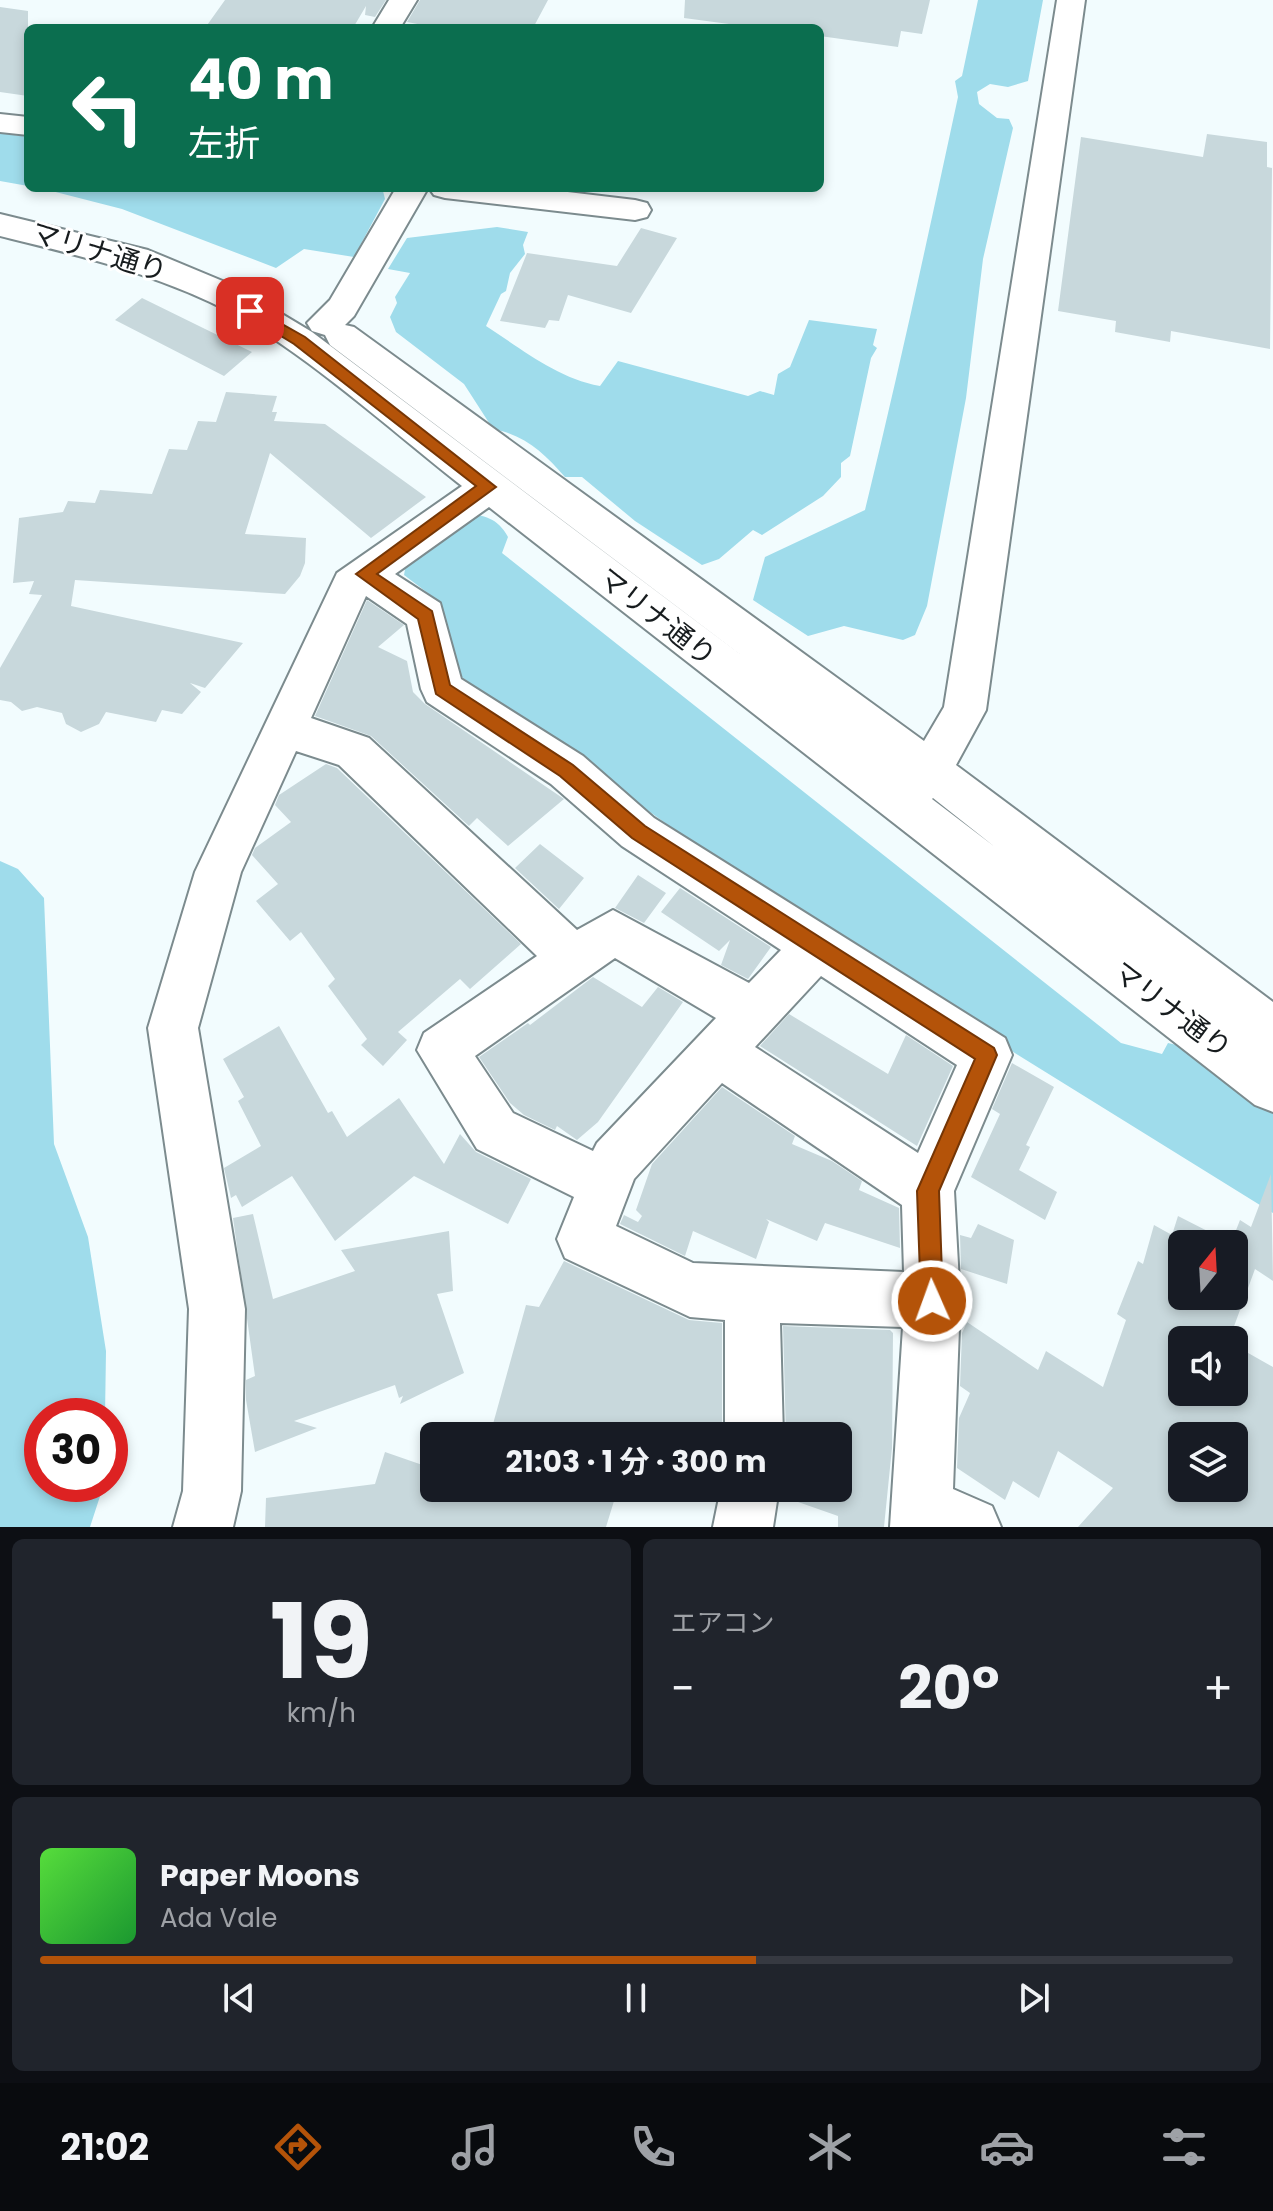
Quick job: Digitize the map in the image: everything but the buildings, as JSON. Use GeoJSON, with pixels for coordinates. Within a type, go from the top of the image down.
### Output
{"type":"FeatureCollection","features":[{"type":"Feature","properties":{"kind":"street"},"geometry":{"type":"LineString","coordinates":[[388,24],[403,0]]}},
{"type":"Feature","properties":{"kind":"street"},"geometry":{"type":"LineString","coordinates":[[900,803],[930,770],[965,710],[1071,0]]}},
{"type":"Feature","properties":{"kind":"street"},"geometry":{"type":"LineString","coordinates":[[0,123],[24,126]]}},
{"type":"Feature","properties":{"kind":"street"},"geometry":{"type":"LineString","coordinates":[[324,323],[342,308],[410,192]]}},
{"type":"Feature","properties":{"kind":"street"},"geometry":{"type":"LineString","coordinates":[[480,192],[635,210]]}},
{"type":"Feature","properties":{"kind":"street","name":"マリナ通り"},"geometry":{"type":"LineString","coordinates":[[0,204],[154,239],[248,277],[324,323],[930,770],[1273,1032]]}},
{"type":"Feature","properties":{"kind":"street","name":"マリナ通り"},"geometry":{"type":"LineString","coordinates":[[0,225],[136,258],[225,295],[300,341],[1273,1087]]}},
{"type":"Feature","properties":{"kind":"street"},"geometry":{"type":"LineString","coordinates":[[203,1527],[212,1491],[217,1309],[173,1028],[218,872],[351,584],[488,487]]}},
{"type":"Feature","properties":{"kind":"street"},"geometry":{"type":"LineString","coordinates":[[365,574],[426,615],[442,689],[567,770],[638,832],[987,1055],[928,1191],[938,1520]]}},
{"type":"Feature","properties":{"kind":"street"},"geometry":{"type":"LineString","coordinates":[[283,728],[354,751],[574,959]]}},
{"type":"Feature","properties":{"kind":"street"},"geometry":{"type":"LineString","coordinates":[[605,1185],[495,1131],[442,1050],[613,932],[756,1014]]}},
{"type":"Feature","properties":{"kind":"street"},"geometry":{"type":"LineString","coordinates":[[817,946],[615,1161],[584,1239],[690,1290],[932,1301]]}},
{"type":"Feature","properties":{"kind":"street"},"geometry":{"type":"LineString","coordinates":[[719,1052],[928,1191]]}},
{"type":"Feature","properties":{"kind":"street"},"geometry":{"type":"LineString","coordinates":[[752,1294],[754,1422]]}},
{"type":"Feature","properties":{"kind":"street"},"geometry":{"type":"LineString","coordinates":[[743,1527],[747,1502]]}},
{"type":"Feature","properties":{"kind":"shaded area"},"geometry":{"type":"Polygon","coordinates":[[[978,0],[1043,0],[1028,81],[1008,87],[990,84],[977,92],[979,104],[997,118],[1009,119],[1013,128],[983,259],[966,398],[927,606],[915,635],[903,640],[844,626],[808,636],[753,600],[765,557],[865,510],[958,97],[955,81],[962,76],[978,0]]]}},
{"type":"Feature","properties":{"kind":"shaded area"},"geometry":{"type":"Polygon","coordinates":[[[0,133],[24,136],[24,185],[0,181],[0,133]]]}},
{"type":"Feature","properties":{"kind":"shaded area"},"geometry":{"type":"Polygon","coordinates":[[[56,192],[383,192],[385,199],[354,257],[304,249],[276,268],[122,209],[56,192]]]}},
{"type":"Feature","properties":{"kind":"shaded area"},"geometry":{"type":"Polygon","coordinates":[[[497,227],[528,232],[523,245],[525,254],[510,273],[506,291],[501,294],[486,326],[541,362],[584,382],[600,386],[618,361],[748,396],[760,391],[774,395],[778,374],[790,367],[809,320],[877,329],[873,345],[877,348],[871,358],[850,456],[841,463],[841,477],[823,496],[762,535],[753,530],[719,559],[702,565],[635,521],[582,477],[565,477],[533,446],[493,429],[464,384],[396,332],[390,317],[397,303],[395,297],[410,273],[388,269],[407,238],[497,227]]]}},
{"type":"Feature","properties":{"kind":"shaded area"},"geometry":{"type":"Polygon","coordinates":[[[464,513],[484,516],[495,522],[508,537],[502,553],[1121,1043],[1162,1054],[1168,1043],[1190,1048],[1273,1106],[1273,1213],[1002,1045],[682,835],[459,675],[437,600],[404,575],[406,564],[464,513]]]}},
{"type":"Feature","properties":{"kind":"shaded area"},"geometry":{"type":"Polygon","coordinates":[[[0,861],[18,869],[44,898],[54,1144],[88,1237],[106,1351],[105,1398],[24,1398],[24,1502],[98,1502],[90,1527],[0,1527],[0,861]]]}},
{"type":"Feature","properties":{"kind":"route"},"geometry":{"type":"LineString","coordinates":[[250,311],[300,341],[488,487],[365,574],[426,615],[442,689],[567,770],[638,832],[987,1055],[928,1191],[932,1301]]}}]}
